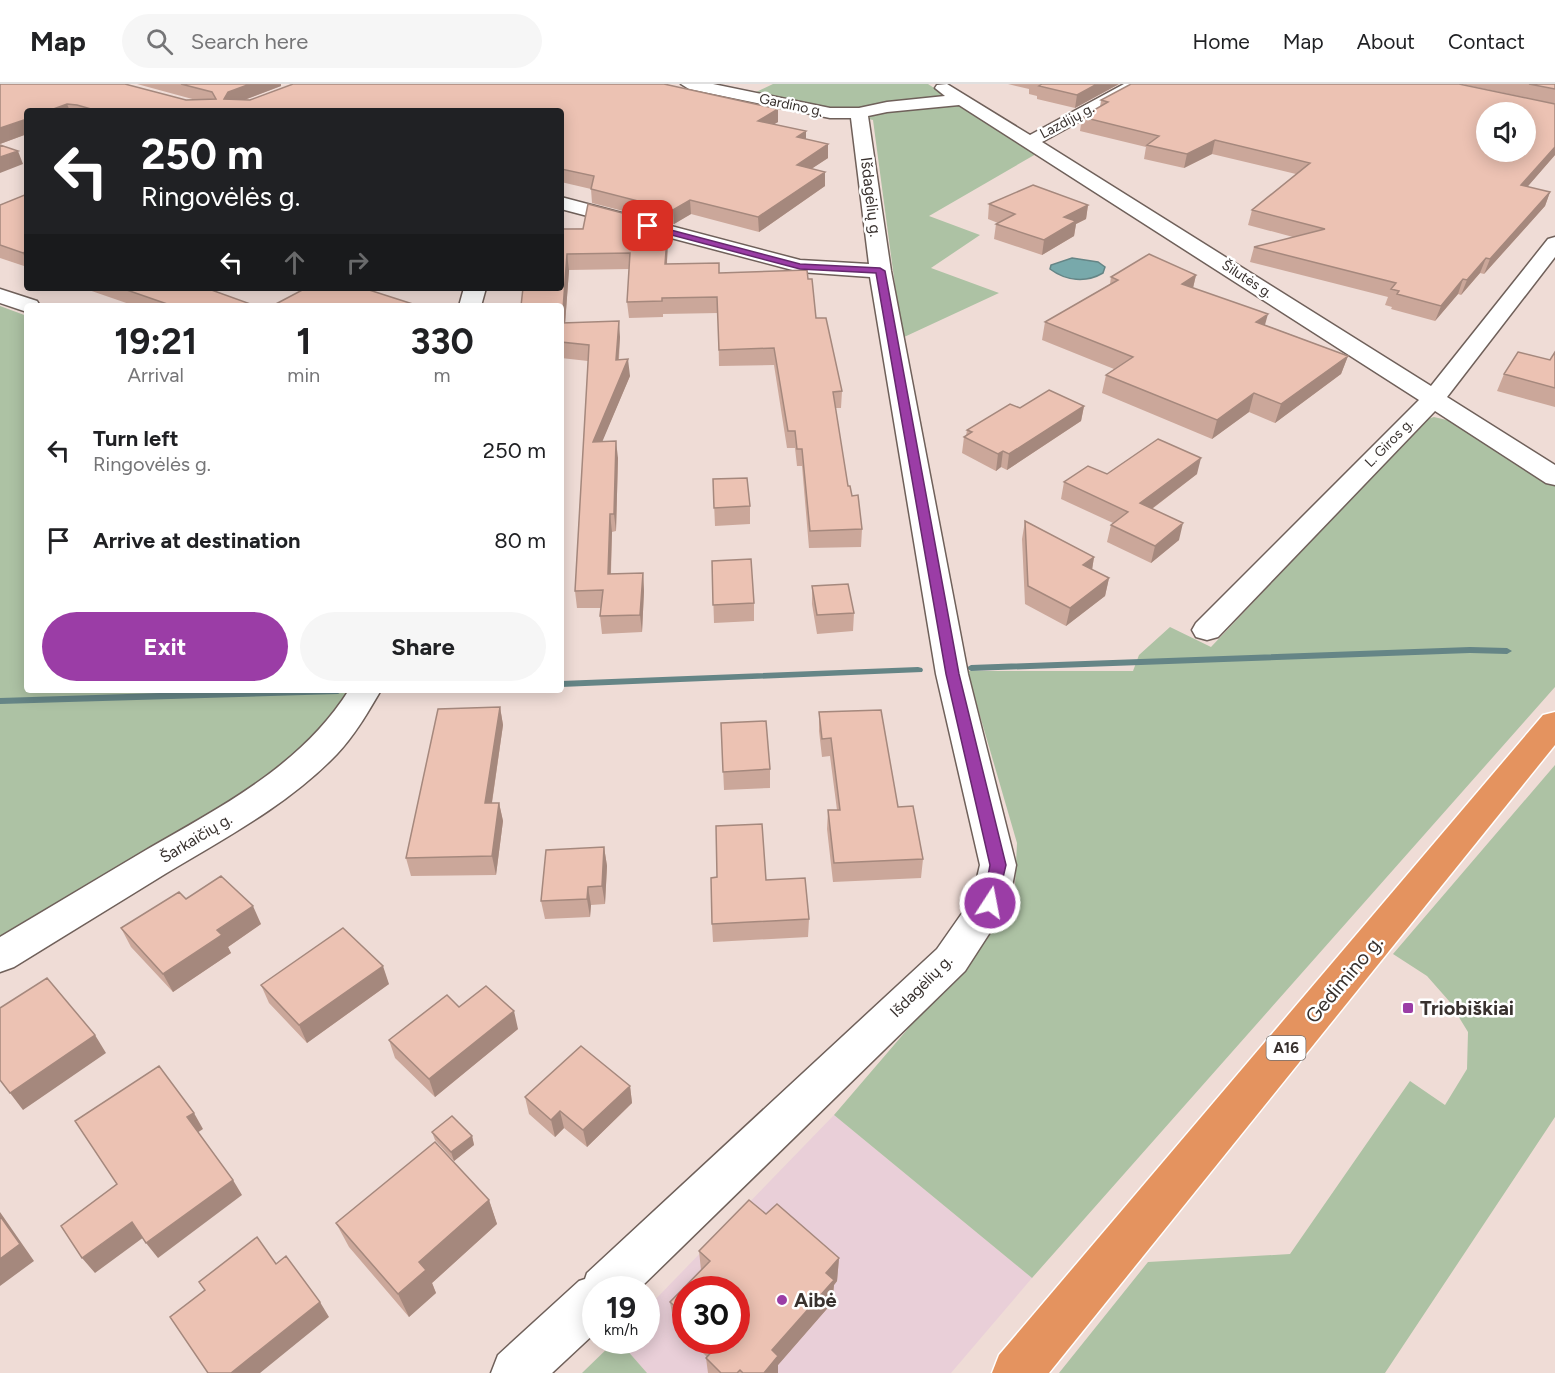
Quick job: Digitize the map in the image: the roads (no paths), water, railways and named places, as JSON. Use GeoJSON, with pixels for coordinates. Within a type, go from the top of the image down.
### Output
{"type":"FeatureCollection","features":[{"type":"Feature","properties":{"kind":"highway","name":"Gedimino g."},"geometry":{"type":"LineString","coordinates":[[1017,1373],[1555,723]]}},
{"type":"Feature","properties":{"kind":"street","name":"Gardino g."},"geometry":{"type":"LineString","coordinates":[[688,84],[830,113],[859,113]]}},
{"type":"Feature","properties":{"kind":"street","name":"Lazdijų g."},"geometry":{"type":"LineString","coordinates":[[1029,142],[1136,84]]}},
{"type":"Feature","properties":{"kind":"street"},"geometry":{"type":"LineString","coordinates":[[859,113],[948,92]]}},
{"type":"Feature","properties":{"kind":"street","name":"Šilutės g."},"geometry":{"type":"LineString","coordinates":[[948,92],[1257,285],[1555,477]]}},
{"type":"Feature","properties":{"kind":"street","name":"Išdagėlių g."},"geometry":{"type":"LineString","coordinates":[[619,1276],[951,960],[990,903],[998,865],[952,674],[880,271],[859,113]]}},
{"type":"Feature","properties":{"kind":"street"},"geometry":{"type":"LineString","coordinates":[[564,204],[800,266],[880,271]]}},
{"type":"Feature","properties":{"kind":"street","name":"L. Giros g."},"geometry":{"type":"LineString","coordinates":[[1207,630],[1433,399],[1555,243]]}},
{"type":"Feature","properties":{"kind":"street"},"geometry":{"type":"LineString","coordinates":[[0,296],[24,304]]}},
{"type":"Feature","properties":{"kind":"street","name":"Šarkaičių g."},"geometry":{"type":"LineString","coordinates":[[0,956],[261,797],[310,761],[352,715],[363,693]]}},
{"type":"Feature","properties":{"kind":"street"},"geometry":{"type":"LineString","coordinates":[[516,1373],[582,1311]]}},
{"type":"Feature","properties":{"kind":"water"},"geometry":{"type":"Polygon","coordinates":[[[1072,258],[1098,262],[1105,267],[1103,273],[1090,278],[1076,279],[1063,276],[1050,269],[1051,265],[1072,258]]]}},
{"type":"Feature","properties":{"kind":"waterway"},"geometry":{"type":"LineString","coordinates":[[971,668],[1470,650],[1507,651]]}},
{"type":"Feature","properties":{"kind":"waterway"},"geometry":{"type":"LineString","coordinates":[[564,684],[918,670]]}},
{"type":"Feature","properties":{"kind":"waterway"},"geometry":{"type":"LineString","coordinates":[[0,701],[270,693]]}},
{"type":"Feature","properties":{"kind":"place","name":"Triobiškiai"},"geometry":{"type":"Point","coordinates":[1408,1008]}},
{"type":"Feature","properties":{"kind":"place","name":"Aibė"},"geometry":{"type":"Point","coordinates":[782,1300]}}]}
